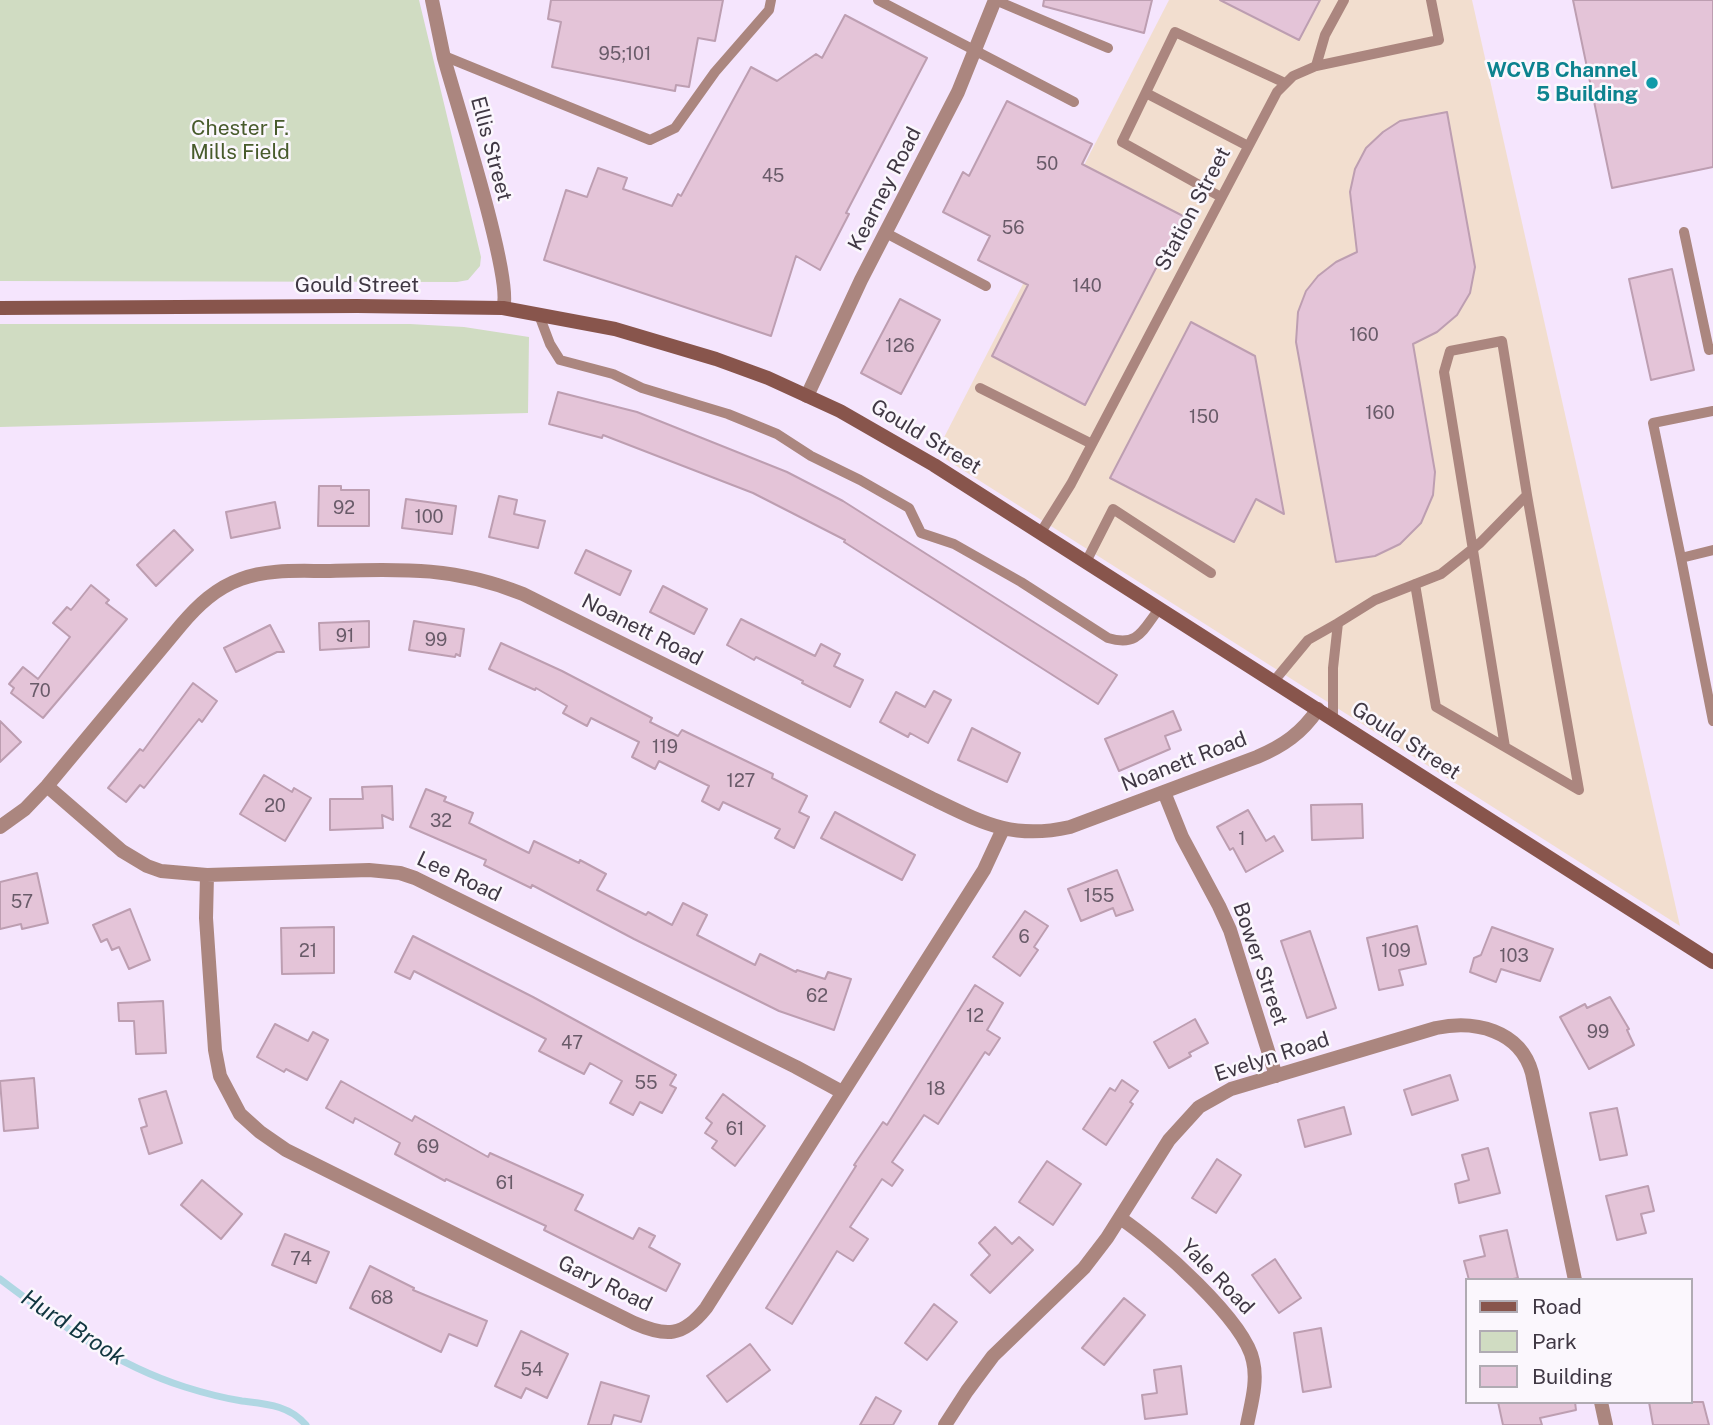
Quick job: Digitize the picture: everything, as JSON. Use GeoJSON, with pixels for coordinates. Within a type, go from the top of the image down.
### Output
{"type":"FeatureCollection","features":[{"type":"Feature","properties":{"kind":"main road","name":"Gould Street"},"geometry":{"type":"LineString","coordinates":[[0,308],[503,308],[615,329],[665,342],[750,371],[849,416],[923,458],[1713,962]]}},
{"type":"Feature","properties":{"kind":"street","name":"Ellis Street"},"geometry":{"type":"LineString","coordinates":[[432,0],[444,56],[498,253],[504,289],[503,308]]}},
{"type":"Feature","properties":{"kind":"street","name":"Kearney Road"},"geometry":{"type":"LineString","coordinates":[[807,396],[851,300],[958,92],[995,0]]}},
{"type":"Feature","properties":{"kind":"street","name":"Noanett Road"},"geometry":{"type":"LineString","coordinates":[[0,827],[15,818],[47,786],[204,601],[222,588],[242,579],[269,573],[428,570],[479,578],[523,594],[923,794],[1003,829],[1029,833],[1057,830],[1082,823],[1284,744],[1303,728],[1318,709]]}},
{"type":"Feature","properties":{"kind":"street","name":"Lee Road"},"geometry":{"type":"LineString","coordinates":[[47,786],[134,860],[161,871],[207,875],[369,870],[415,878],[796,1067],[842,1093]]}},
{"type":"Feature","properties":{"kind":"street","name":"Bower Street"},"geometry":{"type":"LineString","coordinates":[[1164,792],[1188,850],[1230,930],[1276,1076]]}},
{"type":"Feature","properties":{"kind":"street","name":"Gary Road"},"geometry":{"type":"LineString","coordinates":[[207,875],[206,918],[217,1064],[233,1102],[249,1123],[286,1150],[634,1323],[666,1333],[685,1328],[706,1308],[984,870],[1003,829]]}},
{"type":"Feature","properties":{"kind":"street","name":"Evelyn Road"},"geometry":{"type":"LineString","coordinates":[[946,1425],[993,1356],[1073,1281],[1120,1218],[1169,1140],[1191,1114],[1219,1094],[1447,1025],[1482,1028],[1511,1040],[1526,1055],[1576,1278]]}},
{"type":"Feature","properties":{"kind":"street","name":"Yale Road"},"geometry":{"type":"LineString","coordinates":[[1120,1218],[1158,1247],[1227,1315],[1245,1338],[1251,1351],[1255,1375],[1247,1425]]}},
{"type":"Feature","properties":{"kind":"street"},"geometry":{"type":"LineString","coordinates":[[1601,1404],[1606,1425]]}},
{"type":"Feature","properties":{"kind":"lane"},"geometry":{"type":"LineString","coordinates":[[444,56],[650,140],[675,128],[715,72],[769,10],[771,0]]}},
{"type":"Feature","properties":{"kind":"lane"},"geometry":{"type":"LineString","coordinates":[[878,0],[1074,102]]}},
{"type":"Feature","properties":{"kind":"lane"},"geometry":{"type":"LineString","coordinates":[[995,0],[1108,48]]}},
{"type":"Feature","properties":{"kind":"lane"},"geometry":{"type":"LineString","coordinates":[[1316,66],[1325,35],[1344,0]]}},
{"type":"Feature","properties":{"kind":"lane","name":"Station Street"},"geometry":{"type":"LineString","coordinates":[[1041,533],[1071,484],[1271,101],[1293,76],[1316,66],[1439,40],[1431,0]]}},
{"type":"Feature","properties":{"kind":"lane"},"geometry":{"type":"LineString","coordinates":[[1221,197],[1122,142],[1175,32],[1285,83]]}},
{"type":"Feature","properties":{"kind":"lane"},"geometry":{"type":"LineString","coordinates":[[1146,93],[1248,146]]}},
{"type":"Feature","properties":{"kind":"lane"},"geometry":{"type":"LineString","coordinates":[[1684,232],[1709,350],[1713,349]]}},
{"type":"Feature","properties":{"kind":"lane"},"geometry":{"type":"LineString","coordinates":[[886,233],[986,286]]}},
{"type":"Feature","properties":{"kind":"lane"},"geometry":{"type":"LineString","coordinates":[[539,316],[550,344],[560,360],[613,374],[642,388],[728,414],[777,434],[811,456],[909,508],[921,533],[929,538],[954,544],[1108,638],[1124,643],[1134,639],[1159,609]]}},
{"type":"Feature","properties":{"kind":"lane"},"geometry":{"type":"LineString","coordinates":[[1415,584],[1436,707],[1579,790],[1502,341],[1451,351],[1444,372],[1506,747]]}},
{"type":"Feature","properties":{"kind":"lane"},"geometry":{"type":"LineString","coordinates":[[980,388],[1092,444]]}},
{"type":"Feature","properties":{"kind":"lane"},"geometry":{"type":"LineString","coordinates":[[1713,411],[1653,423],[1713,721]]}},
{"type":"Feature","properties":{"kind":"lane"},"geometry":{"type":"LineString","coordinates":[[1274,681],[1308,640],[1375,600],[1441,574],[1472,550],[1527,495]]}},
{"type":"Feature","properties":{"kind":"lane"},"geometry":{"type":"LineString","coordinates":[[1086,562],[1113,509],[1211,573]]}},
{"type":"Feature","properties":{"kind":"lane"},"geometry":{"type":"LineString","coordinates":[[1681,558],[1713,550]]}},
{"type":"Feature","properties":{"kind":"lane"},"geometry":{"type":"LineString","coordinates":[[1333,719],[1333,668],[1338,623]]}},
{"type":"Feature","properties":{"kind":"shaded area"},"geometry":{"type":"Polygon","coordinates":[[[1169,0],[1472,0],[1680,926],[936,453],[1169,0]]]}},
{"type":"Feature","properties":{"kind":"green space","name":"Chester F. Mills Field"},"geometry":{"type":"Polygon","coordinates":[[[0,0],[419,0],[481,257],[480,266],[468,280],[457,282],[0,281],[0,0]]]}},
{"type":"Feature","properties":{"kind":"green space"},"geometry":{"type":"Polygon","coordinates":[[[0,324],[410,324],[464,327],[529,337],[528,413],[0,427],[0,324]]]}},
{"type":"Feature","properties":{"kind":"building"},"geometry":{"type":"Polygon","coordinates":[[[551,0],[723,0],[715,41],[698,38],[689,87],[676,85],[675,91],[552,67],[561,22],[548,19],[551,0]]]}},
{"type":"Feature","properties":{"kind":"building"},"geometry":{"type":"Polygon","coordinates":[[[1044,0],[1152,0],[1144,33],[1043,6],[1044,0]]]}},
{"type":"Feature","properties":{"kind":"building"},"geometry":{"type":"Polygon","coordinates":[[[1220,0],[1320,0],[1299,40],[1220,0]]]}},
{"type":"Feature","properties":{"kind":"building","name":"WCVB Channel 5 Building"},"geometry":{"type":"Polygon","coordinates":[[[1573,0],[1713,0],[1713,167],[1612,188],[1573,0]]]}},
{"type":"Feature","properties":{"kind":"building"},"geometry":{"type":"Polygon","coordinates":[[[845,15],[927,58],[846,213],[849,214],[820,270],[796,256],[771,336],[544,260],[566,190],[587,197],[598,168],[627,178],[623,189],[672,206],[678,194],[681,196],[751,67],[777,81],[816,54],[822,58],[845,15]]]}},
{"type":"Feature","properties":{"kind":"building"},"geometry":{"type":"Polygon","coordinates":[[[1007,101],[1092,144],[1082,164],[1183,216],[1085,405],[992,356],[1028,285],[978,260],[990,236],[943,212],[963,172],[969,176],[1007,101]]]}},
{"type":"Feature","properties":{"kind":"building"},"geometry":{"type":"Polygon","coordinates":[[[1447,112],[1475,267],[1470,293],[1457,315],[1437,332],[1413,344],[1435,472],[1433,495],[1421,523],[1400,544],[1375,556],[1336,562],[1296,342],[1298,312],[1306,291],[1318,276],[1336,262],[1357,252],[1350,192],[1355,169],[1366,148],[1400,121],[1447,112]]]}},
{"type":"Feature","properties":{"kind":"building"},"geometry":{"type":"Polygon","coordinates":[[[1672,269],[1694,370],[1651,380],[1629,279],[1672,269]]]}},
{"type":"Feature","properties":{"kind":"building"},"geometry":{"type":"Polygon","coordinates":[[[900,299],[940,320],[901,394],[861,373],[900,299]]]}},
{"type":"Feature","properties":{"kind":"building"},"geometry":{"type":"Polygon","coordinates":[[[1191,322],[1255,356],[1284,514],[1256,499],[1234,542],[1110,478],[1191,322]]]}},
{"type":"Feature","properties":{"kind":"building"},"geometry":{"type":"Polygon","coordinates":[[[558,392],[637,412],[787,472],[843,501],[1117,675],[1098,704],[844,542],[845,540],[753,493],[603,435],[602,438],[549,424],[558,392]]]}},
{"type":"Feature","properties":{"kind":"building"},"geometry":{"type":"Polygon","coordinates":[[[319,486],[341,486],[341,490],[369,490],[369,526],[318,526],[319,486]]]}},
{"type":"Feature","properties":{"kind":"building"},"geometry":{"type":"Polygon","coordinates":[[[499,496],[517,500],[514,514],[545,521],[538,548],[489,537],[499,496]]]}},
{"type":"Feature","properties":{"kind":"building"},"geometry":{"type":"Polygon","coordinates":[[[406,499],[456,506],[452,534],[402,528],[406,499]]]}},
{"type":"Feature","properties":{"kind":"building"},"geometry":{"type":"Polygon","coordinates":[[[275,502],[280,528],[231,538],[226,512],[275,502]]]}},
{"type":"Feature","properties":{"kind":"building"},"geometry":{"type":"Polygon","coordinates":[[[174,530],[193,550],[156,586],[137,565],[174,530]]]}},
{"type":"Feature","properties":{"kind":"building"},"geometry":{"type":"Polygon","coordinates":[[[586,550],[631,571],[620,595],[575,573],[586,550]]]}},
{"type":"Feature","properties":{"kind":"building"},"geometry":{"type":"Polygon","coordinates":[[[91,585],[109,600],[106,603],[127,619],[43,718],[11,693],[14,688],[9,684],[23,667],[38,679],[70,637],[53,623],[67,607],[71,610],[91,585]]]}},
{"type":"Feature","properties":{"kind":"building"},"geometry":{"type":"Polygon","coordinates":[[[663,586],[707,609],[694,634],[650,612],[663,586]]]}},
{"type":"Feature","properties":{"kind":"building"},"geometry":{"type":"Polygon","coordinates":[[[741,619],[815,656],[821,644],[840,654],[834,666],[863,680],[850,707],[756,657],[754,660],[727,645],[741,619]]]}},
{"type":"Feature","properties":{"kind":"building"},"geometry":{"type":"Polygon","coordinates":[[[369,621],[369,647],[320,650],[319,623],[369,621]]]}},
{"type":"Feature","properties":{"kind":"building"},"geometry":{"type":"Polygon","coordinates":[[[414,621],[464,629],[460,656],[409,650],[414,621]]]}},
{"type":"Feature","properties":{"kind":"building"},"geometry":{"type":"Polygon","coordinates":[[[270,625],[284,652],[277,652],[236,672],[224,648],[270,625]]]}},
{"type":"Feature","properties":{"kind":"building"},"geometry":{"type":"Polygon","coordinates":[[[501,643],[652,718],[650,722],[678,736],[682,730],[773,774],[772,778],[807,796],[799,812],[809,817],[794,848],[775,838],[780,829],[723,802],[719,810],[702,801],[709,786],[659,761],[655,769],[632,757],[639,742],[591,718],[587,726],[563,713],[567,706],[536,688],[535,690],[489,669],[501,643]]]}},
{"type":"Feature","properties":{"kind":"building"},"geometry":{"type":"Polygon","coordinates":[[[193,683],[217,701],[202,722],[199,719],[144,788],[140,785],[126,802],[108,788],[140,749],[143,751],[193,683]]]}},
{"type":"Feature","properties":{"kind":"building"},"geometry":{"type":"Polygon","coordinates":[[[934,691],[951,700],[928,743],[910,733],[908,737],[880,722],[896,692],[925,707],[934,691]]]}},
{"type":"Feature","properties":{"kind":"building"},"geometry":{"type":"Polygon","coordinates":[[[1173,711],[1181,730],[1165,736],[1170,749],[1119,771],[1105,739],[1173,711]]]}},
{"type":"Feature","properties":{"kind":"building"},"geometry":{"type":"Polygon","coordinates":[[[0,721],[21,742],[0,762],[0,721]]]}},
{"type":"Feature","properties":{"kind":"building"},"geometry":{"type":"Polygon","coordinates":[[[972,728],[1020,753],[1007,782],[958,760],[972,728]]]}},
{"type":"Feature","properties":{"kind":"building"},"geometry":{"type":"Polygon","coordinates":[[[264,775],[292,792],[294,788],[311,798],[285,841],[240,814],[264,775]]]}},
{"type":"Feature","properties":{"kind":"building"},"geometry":{"type":"Polygon","coordinates":[[[392,786],[393,820],[382,815],[383,828],[330,830],[330,799],[363,799],[362,787],[392,786]]]}},
{"type":"Feature","properties":{"kind":"building"},"geometry":{"type":"Polygon","coordinates":[[[426,789],[446,797],[444,801],[473,813],[469,823],[529,853],[534,841],[606,874],[597,890],[646,915],[648,912],[672,925],[683,903],[707,915],[697,935],[755,965],[760,954],[796,972],[797,970],[825,979],[828,972],[851,979],[834,1030],[779,1011],[532,885],[531,888],[484,865],[486,860],[410,827],[426,789]]]}},
{"type":"Feature","properties":{"kind":"building"},"geometry":{"type":"Polygon","coordinates":[[[1362,804],[1363,838],[1312,840],[1311,805],[1362,804]]]}},
{"type":"Feature","properties":{"kind":"building"},"geometry":{"type":"Polygon","coordinates":[[[1248,810],[1266,841],[1274,836],[1283,851],[1246,872],[1217,827],[1248,810]]]}},
{"type":"Feature","properties":{"kind":"building"},"geometry":{"type":"Polygon","coordinates":[[[835,812],[915,855],[902,880],[821,838],[835,812]]]}},
{"type":"Feature","properties":{"kind":"building"},"geometry":{"type":"Polygon","coordinates":[[[1117,870],[1133,910],[1116,916],[1113,908],[1081,921],[1068,889],[1117,870]]]}},
{"type":"Feature","properties":{"kind":"building"},"geometry":{"type":"Polygon","coordinates":[[[37,873],[48,923],[22,929],[21,924],[0,929],[0,882],[37,873]]]}},
{"type":"Feature","properties":{"kind":"building"},"geometry":{"type":"Polygon","coordinates":[[[130,909],[150,960],[129,969],[119,947],[112,950],[107,939],[101,942],[93,925],[130,909]]]}},
{"type":"Feature","properties":{"kind":"building"},"geometry":{"type":"Polygon","coordinates":[[[1025,911],[1048,926],[1034,947],[1038,950],[1020,976],[993,957],[1025,911]]]}},
{"type":"Feature","properties":{"kind":"building"},"geometry":{"type":"Polygon","coordinates":[[[1417,926],[1426,964],[1399,970],[1403,985],[1379,990],[1367,938],[1417,926]]]}},
{"type":"Feature","properties":{"kind":"building"},"geometry":{"type":"Polygon","coordinates":[[[334,927],[334,973],[282,974],[281,928],[334,927]]]}},
{"type":"Feature","properties":{"kind":"building"},"geometry":{"type":"Polygon","coordinates":[[[1492,927],[1553,949],[1540,981],[1501,969],[1496,982],[1470,972],[1474,958],[1481,955],[1492,927]]]}},
{"type":"Feature","properties":{"kind":"building"},"geometry":{"type":"Polygon","coordinates":[[[1310,931],[1336,1008],[1307,1018],[1281,941],[1310,931]]]}},
{"type":"Feature","properties":{"kind":"building"},"geometry":{"type":"Polygon","coordinates":[[[413,936],[533,997],[676,1075],[670,1085],[676,1088],[662,1113],[640,1102],[633,1115],[610,1103],[622,1081],[590,1063],[584,1074],[539,1051],[546,1039],[414,971],[410,979],[395,972],[413,936]]]}},
{"type":"Feature","properties":{"kind":"building"},"geometry":{"type":"Polygon","coordinates":[[[975,985],[1003,1003],[987,1030],[1000,1038],[989,1055],[985,1052],[938,1124],[924,1115],[892,1162],[903,1170],[892,1186],[882,1179],[850,1227],[868,1239],[853,1261],[837,1251],[792,1324],[766,1308],[856,1166],[854,1165],[883,1122],[887,1125],[975,985]]]}},
{"type":"Feature","properties":{"kind":"building"},"geometry":{"type":"Polygon","coordinates":[[[1610,997],[1629,1029],[1627,1030],[1634,1045],[1589,1069],[1560,1017],[1585,1004],[1587,1008],[1610,997]]]}},
{"type":"Feature","properties":{"kind":"building"},"geometry":{"type":"Polygon","coordinates":[[[163,1001],[166,1053],[136,1054],[134,1021],[119,1021],[118,1003],[163,1001]]]}},
{"type":"Feature","properties":{"kind":"building"},"geometry":{"type":"Polygon","coordinates":[[[1195,1019],[1208,1043],[1169,1068],[1154,1042],[1195,1019]]]}},
{"type":"Feature","properties":{"kind":"building"},"geometry":{"type":"Polygon","coordinates":[[[275,1024],[308,1041],[313,1032],[328,1040],[307,1080],[286,1069],[284,1072],[257,1057],[275,1024]]]}},
{"type":"Feature","properties":{"kind":"building"},"geometry":{"type":"Polygon","coordinates":[[[1450,1075],[1458,1100],[1412,1115],[1404,1090],[1450,1075]]]}},
{"type":"Feature","properties":{"kind":"building"},"geometry":{"type":"Polygon","coordinates":[[[34,1078],[38,1128],[4,1131],[0,1081],[34,1078]]]}},
{"type":"Feature","properties":{"kind":"building"},"geometry":{"type":"Polygon","coordinates":[[[1122,1080],[1138,1091],[1130,1102],[1133,1104],[1106,1145],[1083,1129],[1110,1088],[1115,1091],[1122,1080]]]}},
{"type":"Feature","properties":{"kind":"building"},"geometry":{"type":"Polygon","coordinates":[[[341,1081],[412,1121],[415,1116],[488,1157],[490,1153],[583,1195],[575,1210],[633,1239],[639,1228],[655,1236],[649,1247],[680,1264],[666,1291],[544,1230],[546,1226],[446,1179],[445,1181],[395,1154],[400,1143],[355,1118],[353,1123],[326,1108],[341,1081]]]}},
{"type":"Feature","properties":{"kind":"building"},"geometry":{"type":"Polygon","coordinates":[[[166,1091],[182,1143],[149,1154],[141,1128],[147,1126],[139,1099],[166,1091]]]}},
{"type":"Feature","properties":{"kind":"building"},"geometry":{"type":"Polygon","coordinates":[[[723,1094],[765,1126],[735,1166],[712,1148],[717,1141],[705,1133],[712,1123],[706,1118],[723,1094]]]}},
{"type":"Feature","properties":{"kind":"building"},"geometry":{"type":"Polygon","coordinates":[[[1344,1107],[1351,1134],[1305,1147],[1298,1120],[1344,1107]]]}},
{"type":"Feature","properties":{"kind":"building"},"geometry":{"type":"Polygon","coordinates":[[[1617,1108],[1627,1155],[1600,1160],[1590,1113],[1617,1108]]]}},
{"type":"Feature","properties":{"kind":"building"},"geometry":{"type":"Polygon","coordinates":[[[1488,1148],[1500,1193],[1459,1203],[1455,1184],[1469,1180],[1462,1155],[1488,1148]]]}},
{"type":"Feature","properties":{"kind":"building"},"geometry":{"type":"Polygon","coordinates":[[[1217,1159],[1241,1175],[1216,1213],[1192,1198],[1217,1159]]]}},
{"type":"Feature","properties":{"kind":"building"},"geometry":{"type":"Polygon","coordinates":[[[1047,1161],[1081,1184],[1053,1225],[1019,1202],[1047,1161]]]}},
{"type":"Feature","properties":{"kind":"building"},"geometry":{"type":"Polygon","coordinates":[[[202,1180],[242,1214],[221,1239],[181,1205],[202,1180]]]}},
{"type":"Feature","properties":{"kind":"building"},"geometry":{"type":"Polygon","coordinates":[[[1648,1186],[1654,1211],[1641,1214],[1646,1233],[1617,1240],[1606,1196],[1648,1186]]]}},
{"type":"Feature","properties":{"kind":"building"},"geometry":{"type":"Polygon","coordinates":[[[995,1227],[1012,1244],[1019,1237],[1033,1250],[990,1293],[971,1275],[990,1255],[979,1243],[995,1227]]]}},
{"type":"Feature","properties":{"kind":"building"},"geometry":{"type":"Polygon","coordinates":[[[1507,1230],[1518,1278],[1468,1278],[1464,1261],[1485,1256],[1480,1236],[1507,1230]]]}},
{"type":"Feature","properties":{"kind":"building"},"geometry":{"type":"Polygon","coordinates":[[[285,1234],[329,1252],[316,1283],[272,1265],[285,1234]]]}},
{"type":"Feature","properties":{"kind":"building"},"geometry":{"type":"Polygon","coordinates":[[[1275,1259],[1301,1298],[1279,1313],[1252,1275],[1275,1259]]]}},
{"type":"Feature","properties":{"kind":"building"},"geometry":{"type":"Polygon","coordinates":[[[370,1266],[414,1288],[413,1290],[487,1321],[477,1346],[449,1334],[441,1352],[350,1308],[370,1266]]]}},
{"type":"Feature","properties":{"kind":"building"},"geometry":{"type":"Polygon","coordinates":[[[1124,1298],[1145,1315],[1104,1365],[1082,1348],[1124,1298]]]}},
{"type":"Feature","properties":{"kind":"building"},"geometry":{"type":"Polygon","coordinates":[[[934,1304],[957,1322],[927,1360],[905,1343],[934,1304]]]}},
{"type":"Feature","properties":{"kind":"building"},"geometry":{"type":"Polygon","coordinates":[[[1321,1328],[1331,1387],[1303,1392],[1294,1333],[1321,1328]]]}},
{"type":"Feature","properties":{"kind":"building"},"geometry":{"type":"Polygon","coordinates":[[[521,1331],[568,1354],[547,1398],[526,1388],[521,1398],[495,1386],[521,1331]]]}},
{"type":"Feature","properties":{"kind":"building"},"geometry":{"type":"Polygon","coordinates":[[[750,1344],[770,1370],[727,1402],[707,1376],[750,1344]]]}},
{"type":"Feature","properties":{"kind":"building"},"geometry":{"type":"Polygon","coordinates":[[[1181,1366],[1187,1414],[1145,1419],[1142,1395],[1157,1393],[1154,1370],[1181,1366]]]}},
{"type":"Feature","properties":{"kind":"building"},"geometry":{"type":"Polygon","coordinates":[[[601,1382],[649,1396],[641,1422],[614,1415],[611,1425],[588,1425],[601,1382]]]}},
{"type":"Feature","properties":{"kind":"building"},"geometry":{"type":"Polygon","coordinates":[[[876,1397],[901,1411],[893,1425],[860,1425],[876,1397]]]}},
{"type":"Feature","properties":{"kind":"building"},"geometry":{"type":"Polygon","coordinates":[[[1703,1402],[1709,1425],[1653,1425],[1649,1404],[1703,1402]]]}},
{"type":"Feature","properties":{"kind":"building"},"geometry":{"type":"Polygon","coordinates":[[[1498,1404],[1575,1404],[1576,1410],[1540,1418],[1542,1425],[1503,1425],[1498,1404]]]}},
{"type":"Feature","properties":{"kind":"waterway","name":"Hurd Brook"},"geometry":{"type":"LineString","coordinates":[[0,1279],[66,1327],[135,1367],[199,1391],[285,1409],[306,1425]]}},
{"type":"Feature","properties":{"kind":"place","name":"WCVB Channel 5 Building"},"geometry":{"type":"Point","coordinates":[1652,83]}}]}
